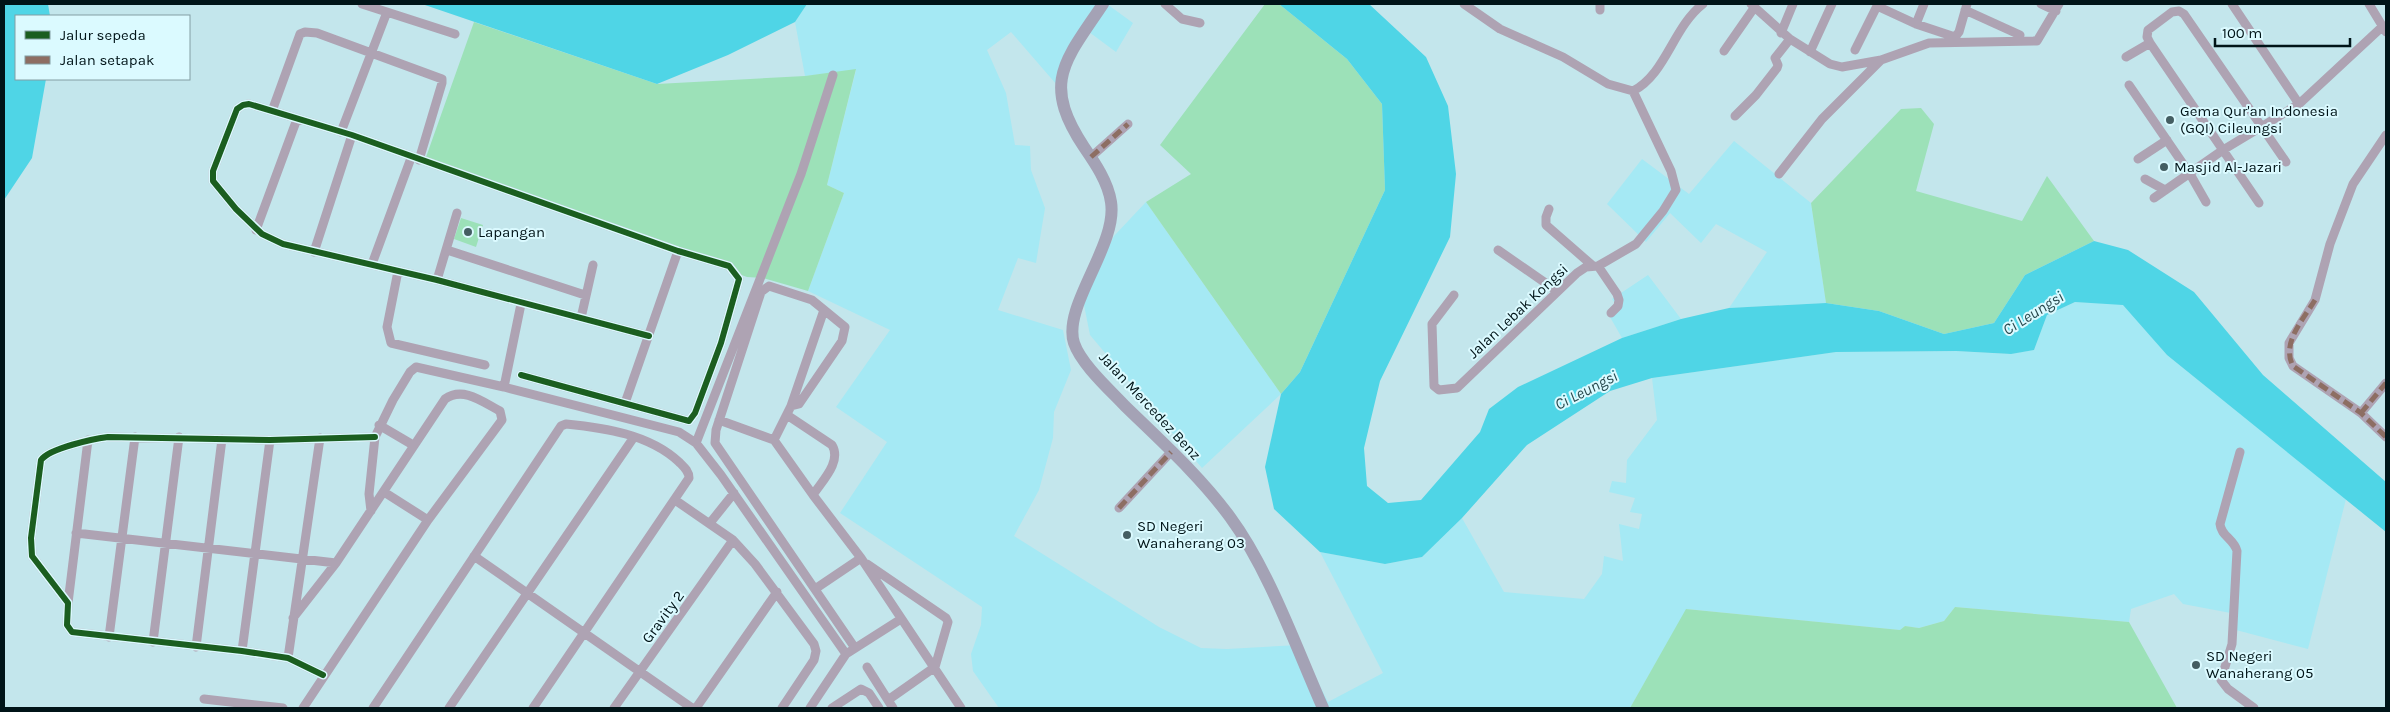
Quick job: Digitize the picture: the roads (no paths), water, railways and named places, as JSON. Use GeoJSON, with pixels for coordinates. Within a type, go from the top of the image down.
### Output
{"type":"FeatureCollection","features":[{"type":"Feature","properties":{"kind":"main road","name":"Jalan Mercedez Benz"},"geometry":{"type":"LineString","coordinates":[[1103,4],[1072,51],[1064,67],[1061,83],[1063,109],[1106,185],[1111,202],[1112,216],[1109,231],[1075,316],[1073,340],[1078,352],[1108,388],[1214,498],[1243,537],[1258,562],[1323,708]]}},
{"type":"Feature","properties":{"kind":"street"},"geometry":{"type":"LineString","coordinates":[[362,4],[455,34]]}},
{"type":"Feature","properties":{"kind":"street"},"geometry":{"type":"LineString","coordinates":[[1165,4],[1182,19],[1200,23]]}},
{"type":"Feature","properties":{"kind":"street"},"geometry":{"type":"LineString","coordinates":[[1464,4],[1500,29],[1563,57],[1608,84],[1633,91],[1646,85],[1683,26],[1703,4]]}},
{"type":"Feature","properties":{"kind":"street"},"geometry":{"type":"LineString","coordinates":[[1781,33],[1793,4]]}},
{"type":"Feature","properties":{"kind":"street"},"geometry":{"type":"LineString","coordinates":[[1810,52],[1832,4]]}},
{"type":"Feature","properties":{"kind":"street"},"geometry":{"type":"LineString","coordinates":[[1916,24],[1924,4]]}},
{"type":"Feature","properties":{"kind":"street"},"geometry":{"type":"LineString","coordinates":[[1724,51],[1752,5],[1781,33],[1830,64],[1842,68],[1881,60],[1922,45],[1956,40],[2037,41],[2058,7],[2041,4]]}},
{"type":"Feature","properties":{"kind":"street"},"geometry":{"type":"LineString","coordinates":[[2232,4],[2299,104]]}},
{"type":"Feature","properties":{"kind":"street"},"geometry":{"type":"LineString","coordinates":[[2154,198],[2223,150],[2299,104],[2385,29],[2369,4]]}},
{"type":"Feature","properties":{"kind":"street"},"geometry":{"type":"LineString","coordinates":[[1856,50],[1878,5],[1916,24],[1956,40]]}},
{"type":"Feature","properties":{"kind":"street"},"geometry":{"type":"LineString","coordinates":[[1956,40],[1966,7],[2020,35]]}},
{"type":"Feature","properties":{"kind":"street"},"geometry":{"type":"LineString","coordinates":[[2260,203],[2150,43],[2147,37],[2148,30],[2172,12],[2181,11],[2286,162]]}},
{"type":"Feature","properties":{"kind":"street"},"geometry":{"type":"LineString","coordinates":[[341,132],[370,52],[387,12]]}},
{"type":"Feature","properties":{"kind":"street"},"geometry":{"type":"LineString","coordinates":[[272,111],[302,33],[317,33],[442,79],[415,159],[372,264]]}},
{"type":"Feature","properties":{"kind":"street"},"geometry":{"type":"LineString","coordinates":[[1735,116],[1756,95],[1777,68],[1778,65],[1775,58],[1790,39]]}},
{"type":"Feature","properties":{"kind":"street"},"geometry":{"type":"LineString","coordinates":[[2126,57],[2150,43]]}},
{"type":"Feature","properties":{"kind":"street"},"geometry":{"type":"LineString","coordinates":[[1779,174],[1822,119],[1881,60]]}},
{"type":"Feature","properties":{"kind":"street"},"geometry":{"type":"LineString","coordinates":[[696,443],[800,174],[833,75]]}},
{"type":"Feature","properties":{"kind":"street"},"geometry":{"type":"LineString","coordinates":[[2129,85],[2190,174],[2206,202]]}},
{"type":"Feature","properties":{"kind":"street","name":"Jalan Lebak Kongsi"},"geometry":{"type":"LineString","coordinates":[[1454,294],[1432,324],[1434,386],[1439,390],[1457,388],[1522,328],[1577,273],[1595,266],[1636,244],[1676,193],[1676,185],[1633,91]]}},
{"type":"Feature","properties":{"kind":"street"},"geometry":{"type":"LineString","coordinates":[[521,375],[689,420],[695,413],[721,343],[739,279],[730,266],[678,251],[352,135],[249,104],[237,109],[213,171],[213,181],[256,230],[268,238],[314,252],[437,280],[521,304],[648,336]]}},
{"type":"Feature","properties":{"kind":"street"},"geometry":{"type":"LineString","coordinates":[[256,230],[297,119]]}},
{"type":"Feature","properties":{"kind":"street"},"geometry":{"type":"LineString","coordinates":[[1091,157],[1128,124]]}},
{"type":"Feature","properties":{"kind":"street"},"geometry":{"type":"LineString","coordinates":[[314,252],[352,135]]}},
{"type":"Feature","properties":{"kind":"street"},"geometry":{"type":"LineString","coordinates":[[2386,135],[2353,184],[2330,244],[2315,300],[2289,343],[2288,351],[2293,366],[2362,413],[2386,437]]}},
{"type":"Feature","properties":{"kind":"street"},"geometry":{"type":"LineString","coordinates":[[2138,159],[2167,140]]}},
{"type":"Feature","properties":{"kind":"street"},"geometry":{"type":"LineString","coordinates":[[2145,179],[2165,190]]}},
{"type":"Feature","properties":{"kind":"street"},"geometry":{"type":"LineString","coordinates":[[1549,209],[1546,225],[1595,266],[1618,297],[1618,306],[1612,312]]}},
{"type":"Feature","properties":{"kind":"street"},"geometry":{"type":"LineString","coordinates":[[437,280],[448,250],[457,213]]}},
{"type":"Feature","properties":{"kind":"street"},"geometry":{"type":"LineString","coordinates":[[448,250],[585,295]]}},
{"type":"Feature","properties":{"kind":"street"},"geometry":{"type":"LineString","coordinates":[[1498,250],[1557,291]]}},
{"type":"Feature","properties":{"kind":"street"},"geometry":{"type":"LineString","coordinates":[[625,403],[678,251]]}},
{"type":"Feature","properties":{"kind":"street"},"geometry":{"type":"LineString","coordinates":[[581,318],[593,265]]}},
{"type":"Feature","properties":{"kind":"street"},"geometry":{"type":"LineString","coordinates":[[398,272],[387,327],[391,343],[485,364]]}},
{"type":"Feature","properties":{"kind":"street"},"geometry":{"type":"LineString","coordinates":[[791,406],[799,404],[844,336],[845,327],[812,300],[769,286],[764,288],[714,437],[716,443],[855,648]]}},
{"type":"Feature","properties":{"kind":"street"},"geometry":{"type":"LineString","coordinates":[[504,387],[521,304]]}},
{"type":"Feature","properties":{"kind":"street"},"geometry":{"type":"LineString","coordinates":[[774,440],[791,406],[824,310]]}},
{"type":"Feature","properties":{"kind":"street"},"geometry":{"type":"LineString","coordinates":[[371,511],[369,494],[375,437],[379,425],[410,372],[416,367],[504,387],[679,432],[696,443],[734,493],[846,654]]}},
{"type":"Feature","properties":{"kind":"street"},"geometry":{"type":"LineString","coordinates":[[2362,413],[2386,383]]}},
{"type":"Feature","properties":{"kind":"street"},"geometry":{"type":"LineString","coordinates":[[294,618],[336,563],[384,492],[412,445],[450,396],[470,395],[500,411],[502,420],[428,520],[302,708]]}},
{"type":"Feature","properties":{"kind":"street"},"geometry":{"type":"LineString","coordinates":[[787,415],[832,445],[835,450],[836,459],[813,495]]}},
{"type":"Feature","properties":{"kind":"street"},"geometry":{"type":"LineString","coordinates":[[719,420],[774,440],[862,560],[961,708]]}},
{"type":"Feature","properties":{"kind":"street"},"geometry":{"type":"LineString","coordinates":[[373,708],[563,424],[602,428],[634,437],[668,452],[689,473],[689,478],[533,708]]}},
{"type":"Feature","properties":{"kind":"street"},"geometry":{"type":"LineString","coordinates":[[379,425],[412,445]]}},
{"type":"Feature","properties":{"kind":"street"},"geometry":{"type":"LineString","coordinates":[[68,603],[32,556],[31,538],[41,460],[46,455],[88,440],[108,437],[270,440],[375,437]]}},
{"type":"Feature","properties":{"kind":"street"},"geometry":{"type":"LineString","coordinates":[[109,637],[135,437]]}},
{"type":"Feature","properties":{"kind":"street"},"geometry":{"type":"LineString","coordinates":[[153,642],[179,437]]}},
{"type":"Feature","properties":{"kind":"street"},"geometry":{"type":"LineString","coordinates":[[450,708],[634,437]]}},
{"type":"Feature","properties":{"kind":"street"},"geometry":{"type":"LineString","coordinates":[[288,658],[320,438]]}},
{"type":"Feature","properties":{"kind":"street"},"geometry":{"type":"LineString","coordinates":[[88,440],[68,603],[68,625],[72,632],[196,647],[242,650],[288,658],[323,675]]}},
{"type":"Feature","properties":{"kind":"street"},"geometry":{"type":"LineString","coordinates":[[196,647],[210,548],[222,440]]}},
{"type":"Feature","properties":{"kind":"street"},"geometry":{"type":"LineString","coordinates":[[242,650],[270,440]]}},
{"type":"Feature","properties":{"kind":"street"},"geometry":{"type":"LineString","coordinates":[[1119,508],[1171,452]]}},
{"type":"Feature","properties":{"kind":"street"},"geometry":{"type":"LineString","coordinates":[[2240,452],[2220,524],[2223,532],[2234,541],[2237,551],[2232,644],[2221,680],[2230,691],[2254,708]]}},
{"type":"Feature","properties":{"kind":"street"},"geometry":{"type":"LineString","coordinates":[[384,492],[428,520]]}},
{"type":"Feature","properties":{"kind":"street"},"geometry":{"type":"LineString","coordinates":[[710,523],[734,493]]}},
{"type":"Feature","properties":{"kind":"street"},"geometry":{"type":"LineString","coordinates":[[675,500],[733,540],[777,592],[814,644],[816,654],[814,660],[782,708]]}},
{"type":"Feature","properties":{"kind":"street"},"geometry":{"type":"LineString","coordinates":[[76,533],[336,563]]}},
{"type":"Feature","properties":{"kind":"street","name":"Gravity 2"},"geometry":{"type":"LineString","coordinates":[[614,708],[733,540]]}},
{"type":"Feature","properties":{"kind":"street"},"geometry":{"type":"LineString","coordinates":[[474,556],[692,708]]}},
{"type":"Feature","properties":{"kind":"street"},"geometry":{"type":"LineString","coordinates":[[815,589],[862,560]]}},
{"type":"Feature","properties":{"kind":"street"},"geometry":{"type":"LineString","coordinates":[[862,560],[947,619],[935,667],[888,700]]}},
{"type":"Feature","properties":{"kind":"street"},"geometry":{"type":"LineString","coordinates":[[696,708],[777,592]]}},
{"type":"Feature","properties":{"kind":"street"},"geometry":{"type":"LineString","coordinates":[[810,708],[846,654],[901,619]]}},
{"type":"Feature","properties":{"kind":"street"},"geometry":{"type":"LineString","coordinates":[[868,667],[893,708]]}},
{"type":"Feature","properties":{"kind":"street"},"geometry":{"type":"LineString","coordinates":[[832,708],[861,689],[869,693],[879,708]]}},
{"type":"Feature","properties":{"kind":"street"},"geometry":{"type":"LineString","coordinates":[[204,699],[283,708]]}},
{"type":"Feature","properties":{"kind":"water"},"geometry":{"type":"Polygon","coordinates":[[[4,4],[48,4],[50,15],[15,15],[15,80],[46,80],[32,158],[4,200],[4,4]]]}},
{"type":"Feature","properties":{"kind":"water"},"geometry":{"type":"Polygon","coordinates":[[[422,4],[807,4],[795,22],[728,55],[657,84],[422,4]]]}},
{"type":"Feature","properties":{"kind":"water","name":"Ci Leungsi"},"geometry":{"type":"Polygon","coordinates":[[[1279,4],[1369,4],[1426,57],[1448,106],[1456,174],[1450,237],[1380,381],[1364,448],[1367,486],[1388,503],[1421,500],[1480,432],[1489,409],[1518,387],[1622,338],[1681,319],[1729,308],[1826,303],[1879,311],[1944,334],[1994,323],[2025,275],[2094,241],[2128,250],[2194,292],[2263,375],[2386,482],[2386,532],[2167,355],[2123,305],[2075,302],[2047,315],[2034,350],[2011,354],[1956,351],[1836,352],[1652,378],[1610,391],[1527,445],[1462,518],[1422,557],[1385,564],[1320,552],[1274,509],[1265,467],[1281,394],[1300,372],[1385,190],[1382,104],[1347,59],[1279,4]]]}},
{"type":"Feature","properties":{"kind":"place","name":"Gema Qur'an Indonesia (GQI) Cileungsi"},"geometry":{"type":"Point","coordinates":[2170,120]}},
{"type":"Feature","properties":{"kind":"place","name":"Masjid Al-Jazari"},"geometry":{"type":"Point","coordinates":[2164,167]}},
{"type":"Feature","properties":{"kind":"place","name":"Lapangan"},"geometry":{"type":"Point","coordinates":[468,232]}},
{"type":"Feature","properties":{"kind":"place","name":"SD Negeri Wanaherang 03"},"geometry":{"type":"Point","coordinates":[1127,535]}},
{"type":"Feature","properties":{"kind":"place","name":"SD Negeri Wanaherang 05"},"geometry":{"type":"Point","coordinates":[2196,665]}}]}
